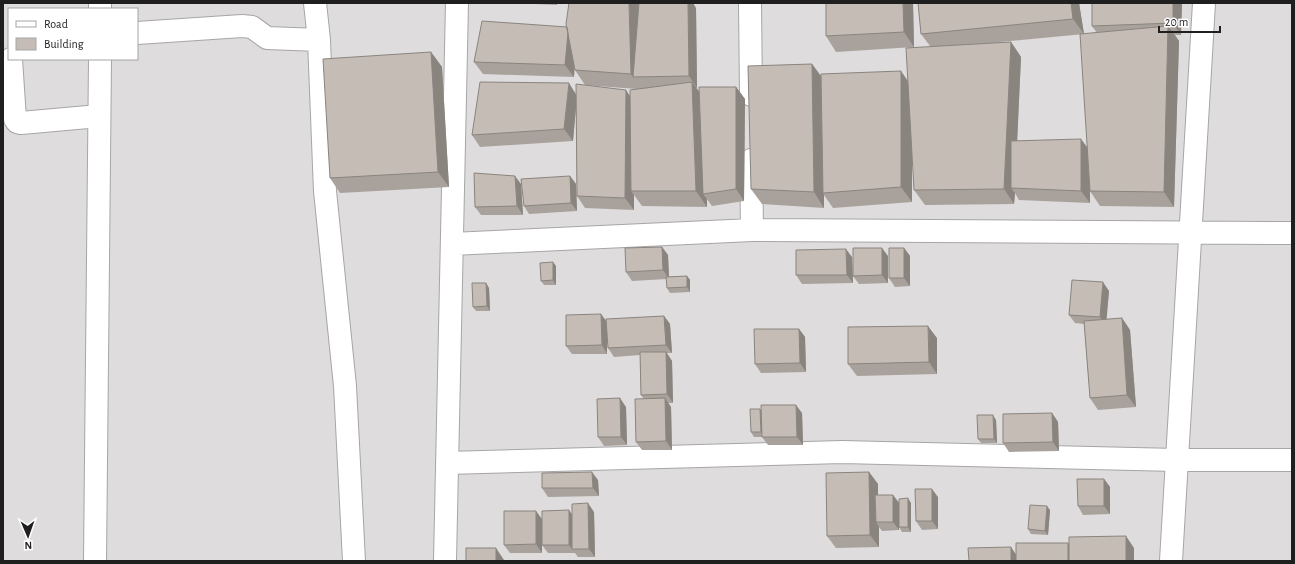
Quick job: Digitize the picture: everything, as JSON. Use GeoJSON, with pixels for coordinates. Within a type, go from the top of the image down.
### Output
{"type":"FeatureCollection","features":[{"type":"Feature","properties":{"kind":"street"},"geometry":{"type":"LineString","coordinates":[[315,3],[319,40],[325,190],[345,386],[354,561]]}},
{"type":"Feature","properties":{"kind":"street"},"geometry":{"type":"LineString","coordinates":[[445,561],[457,3]]}},
{"type":"Feature","properties":{"kind":"street"},"geometry":{"type":"LineString","coordinates":[[750,3],[751,113]]}},
{"type":"Feature","properties":{"kind":"street"},"geometry":{"type":"LineString","coordinates":[[1171,561],[1204,3]]}},
{"type":"Feature","properties":{"kind":"street"},"geometry":{"type":"LineString","coordinates":[[138,33],[242,26],[252,27],[267,38],[319,40]]}},
{"type":"Feature","properties":{"kind":"street"},"geometry":{"type":"LineString","coordinates":[[11,60],[15,119],[17,122],[21,123],[99,116]]}},
{"type":"Feature","properties":{"kind":"street"},"geometry":{"type":"LineString","coordinates":[[96,561],[100,60]]}},
{"type":"Feature","properties":{"kind":"street"},"geometry":{"type":"LineString","coordinates":[[433,62],[456,62]]}},
{"type":"Feature","properties":{"kind":"street"},"geometry":{"type":"LineString","coordinates":[[320,64],[342,64]]}},
{"type":"Feature","properties":{"kind":"street"},"geometry":{"type":"LineString","coordinates":[[751,144],[752,230]]}},
{"type":"Feature","properties":{"kind":"street"},"geometry":{"type":"LineString","coordinates":[[452,244],[752,230],[1292,233]]}},
{"type":"Feature","properties":{"kind":"street"},"geometry":{"type":"LineString","coordinates":[[447,463],[842,452],[1177,460],[1292,460]]}},
{"type":"Feature","properties":{"kind":"shaded area"},"geometry":{"type":"Polygon","coordinates":[[[3,3],[1292,3],[1292,561],[3,561],[3,3]]]}},
{"type":"Feature","properties":{"kind":"building"},"geometry":{"type":"Polygon","coordinates":[[[569,3],[629,3],[631,74],[575,70],[566,24],[569,3]]]}},
{"type":"Feature","properties":{"kind":"building"},"geometry":{"type":"Polygon","coordinates":[[[639,3],[688,3],[689,76],[633,77],[639,3]]]}},
{"type":"Feature","properties":{"kind":"building"},"geometry":{"type":"Polygon","coordinates":[[[826,3],[903,3],[904,32],[826,36],[826,3]]]}},
{"type":"Feature","properties":{"kind":"building"},"geometry":{"type":"Polygon","coordinates":[[[918,3],[1071,3],[1073,19],[921,34],[918,3]]]}},
{"type":"Feature","properties":{"kind":"building"},"geometry":{"type":"Polygon","coordinates":[[[1092,3],[1173,3],[1173,23],[1092,26],[1092,3]]]}},
{"type":"Feature","properties":{"kind":"building"},"geometry":{"type":"Polygon","coordinates":[[[482,21],[567,27],[568,33],[565,65],[474,62],[482,21]]]}},
{"type":"Feature","properties":{"kind":"building"},"geometry":{"type":"Polygon","coordinates":[[[1168,26],[1164,192],[1090,191],[1080,34],[1168,26]]]}},
{"type":"Feature","properties":{"kind":"building"},"geometry":{"type":"Polygon","coordinates":[[[1011,42],[1004,189],[914,190],[906,48],[1011,42]]]}},
{"type":"Feature","properties":{"kind":"building"},"geometry":{"type":"Polygon","coordinates":[[[431,52],[438,172],[330,178],[323,59],[431,52]]]}},
{"type":"Feature","properties":{"kind":"building"},"geometry":{"type":"Polygon","coordinates":[[[812,64],[814,192],[751,189],[748,66],[812,64]]]}},
{"type":"Feature","properties":{"kind":"building"},"geometry":{"type":"Polygon","coordinates":[[[901,71],[901,187],[823,193],[821,74],[901,71]]]}},
{"type":"Feature","properties":{"kind":"building"},"geometry":{"type":"Polygon","coordinates":[[[480,82],[569,83],[564,129],[472,135],[480,82]]]}},
{"type":"Feature","properties":{"kind":"building"},"geometry":{"type":"Polygon","coordinates":[[[692,82],[696,191],[631,191],[630,90],[692,82]]]}},
{"type":"Feature","properties":{"kind":"building"},"geometry":{"type":"Polygon","coordinates":[[[576,84],[626,90],[625,198],[577,196],[576,84]]]}},
{"type":"Feature","properties":{"kind":"building"},"geometry":{"type":"Polygon","coordinates":[[[699,87],[736,87],[736,189],[703,194],[699,87]]]}},
{"type":"Feature","properties":{"kind":"building"},"geometry":{"type":"Polygon","coordinates":[[[1081,139],[1081,191],[1011,188],[1011,141],[1081,139]]]}},
{"type":"Feature","properties":{"kind":"building"},"geometry":{"type":"Polygon","coordinates":[[[474,173],[515,176],[517,206],[475,207],[474,173]]]}},
{"type":"Feature","properties":{"kind":"building"},"geometry":{"type":"Polygon","coordinates":[[[570,176],[571,203],[524,206],[521,179],[570,176]]]}},
{"type":"Feature","properties":{"kind":"building"},"geometry":{"type":"Polygon","coordinates":[[[662,247],[663,270],[626,272],[625,248],[662,247]]]}},
{"type":"Feature","properties":{"kind":"building"},"geometry":{"type":"Polygon","coordinates":[[[853,248],[882,248],[882,275],[853,276],[853,248]]]}},
{"type":"Feature","properties":{"kind":"building"},"geometry":{"type":"Polygon","coordinates":[[[889,248],[904,248],[904,278],[889,278],[889,248]]]}},
{"type":"Feature","properties":{"kind":"building"},"geometry":{"type":"Polygon","coordinates":[[[846,249],[847,275],[796,275],[796,250],[846,249]]]}},
{"type":"Feature","properties":{"kind":"building"},"geometry":{"type":"Polygon","coordinates":[[[553,262],[553,280],[541,281],[540,263],[553,262]]]}},
{"type":"Feature","properties":{"kind":"building"},"geometry":{"type":"Polygon","coordinates":[[[687,276],[687,287],[667,288],[666,277],[687,276]]]}},
{"type":"Feature","properties":{"kind":"building"},"geometry":{"type":"Polygon","coordinates":[[[1072,280],[1103,282],[1100,317],[1069,315],[1072,280]]]}},
{"type":"Feature","properties":{"kind":"building"},"geometry":{"type":"Polygon","coordinates":[[[472,283],[486,283],[487,306],[473,307],[472,283]]]}},
{"type":"Feature","properties":{"kind":"building"},"geometry":{"type":"Polygon","coordinates":[[[601,314],[602,345],[566,346],[566,315],[601,314]]]}},
{"type":"Feature","properties":{"kind":"building"},"geometry":{"type":"Polygon","coordinates":[[[664,316],[666,345],[608,348],[606,319],[664,316]]]}},
{"type":"Feature","properties":{"kind":"building"},"geometry":{"type":"Polygon","coordinates":[[[1122,318],[1127,395],[1090,398],[1084,321],[1122,318]]]}},
{"type":"Feature","properties":{"kind":"building"},"geometry":{"type":"Polygon","coordinates":[[[928,326],[929,362],[848,364],[848,327],[928,326]]]}},
{"type":"Feature","properties":{"kind":"building"},"geometry":{"type":"Polygon","coordinates":[[[754,329],[799,329],[800,363],[755,364],[754,329]]]}},
{"type":"Feature","properties":{"kind":"building"},"geometry":{"type":"Polygon","coordinates":[[[640,352],[666,352],[667,394],[641,395],[640,352]]]}},
{"type":"Feature","properties":{"kind":"building"},"geometry":{"type":"Polygon","coordinates":[[[620,398],[621,437],[598,437],[597,399],[620,398]]]}},
{"type":"Feature","properties":{"kind":"building"},"geometry":{"type":"Polygon","coordinates":[[[665,398],[666,441],[636,442],[635,399],[665,398]]]}},
{"type":"Feature","properties":{"kind":"building"},"geometry":{"type":"Polygon","coordinates":[[[761,405],[796,405],[797,437],[762,437],[761,405]]]}},
{"type":"Feature","properties":{"kind":"building"},"geometry":{"type":"Polygon","coordinates":[[[750,409],[760,409],[761,432],[751,432],[750,409]]]}},
{"type":"Feature","properties":{"kind":"building"},"geometry":{"type":"Polygon","coordinates":[[[1052,413],[1053,442],[1003,443],[1003,414],[1052,413]]]}},
{"type":"Feature","properties":{"kind":"building"},"geometry":{"type":"Polygon","coordinates":[[[977,415],[993,415],[994,439],[978,439],[977,415]]]}},
{"type":"Feature","properties":{"kind":"building"},"geometry":{"type":"Polygon","coordinates":[[[592,472],[593,488],[542,488],[542,473],[592,472]]]}},
{"type":"Feature","properties":{"kind":"building"},"geometry":{"type":"Polygon","coordinates":[[[869,472],[870,535],[827,536],[826,473],[869,472]]]}},
{"type":"Feature","properties":{"kind":"building"},"geometry":{"type":"Polygon","coordinates":[[[1077,479],[1104,479],[1104,506],[1078,506],[1077,479]]]}},
{"type":"Feature","properties":{"kind":"building"},"geometry":{"type":"Polygon","coordinates":[[[915,489],[932,489],[932,521],[916,521],[915,489]]]}},
{"type":"Feature","properties":{"kind":"building"},"geometry":{"type":"Polygon","coordinates":[[[875,495],[893,495],[893,522],[876,522],[875,495]]]}},
{"type":"Feature","properties":{"kind":"building"},"geometry":{"type":"Polygon","coordinates":[[[908,498],[908,527],[899,527],[899,499],[908,498]]]}},
{"type":"Feature","properties":{"kind":"building"},"geometry":{"type":"Polygon","coordinates":[[[588,503],[589,549],[572,549],[572,504],[588,503]]]}},
{"type":"Feature","properties":{"kind":"building"},"geometry":{"type":"Polygon","coordinates":[[[1030,505],[1047,506],[1045,531],[1028,529],[1030,505]]]}},
{"type":"Feature","properties":{"kind":"building"},"geometry":{"type":"Polygon","coordinates":[[[569,510],[569,545],[542,545],[542,511],[569,510]]]}},
{"type":"Feature","properties":{"kind":"building"},"geometry":{"type":"Polygon","coordinates":[[[504,511],[536,511],[536,544],[504,545],[504,511]]]}},
{"type":"Feature","properties":{"kind":"building"},"geometry":{"type":"Polygon","coordinates":[[[1126,536],[1126,561],[1069,561],[1069,537],[1126,536]]]}},
{"type":"Feature","properties":{"kind":"building"},"geometry":{"type":"Polygon","coordinates":[[[1016,543],[1068,543],[1068,561],[1016,561],[1016,543]]]}},
{"type":"Feature","properties":{"kind":"building"},"geometry":{"type":"Polygon","coordinates":[[[1011,547],[1011,561],[969,561],[968,548],[1011,547]]]}},
{"type":"Feature","properties":{"kind":"building"},"geometry":{"type":"Polygon","coordinates":[[[466,548],[496,548],[496,561],[466,561],[466,548]]]}}]}
